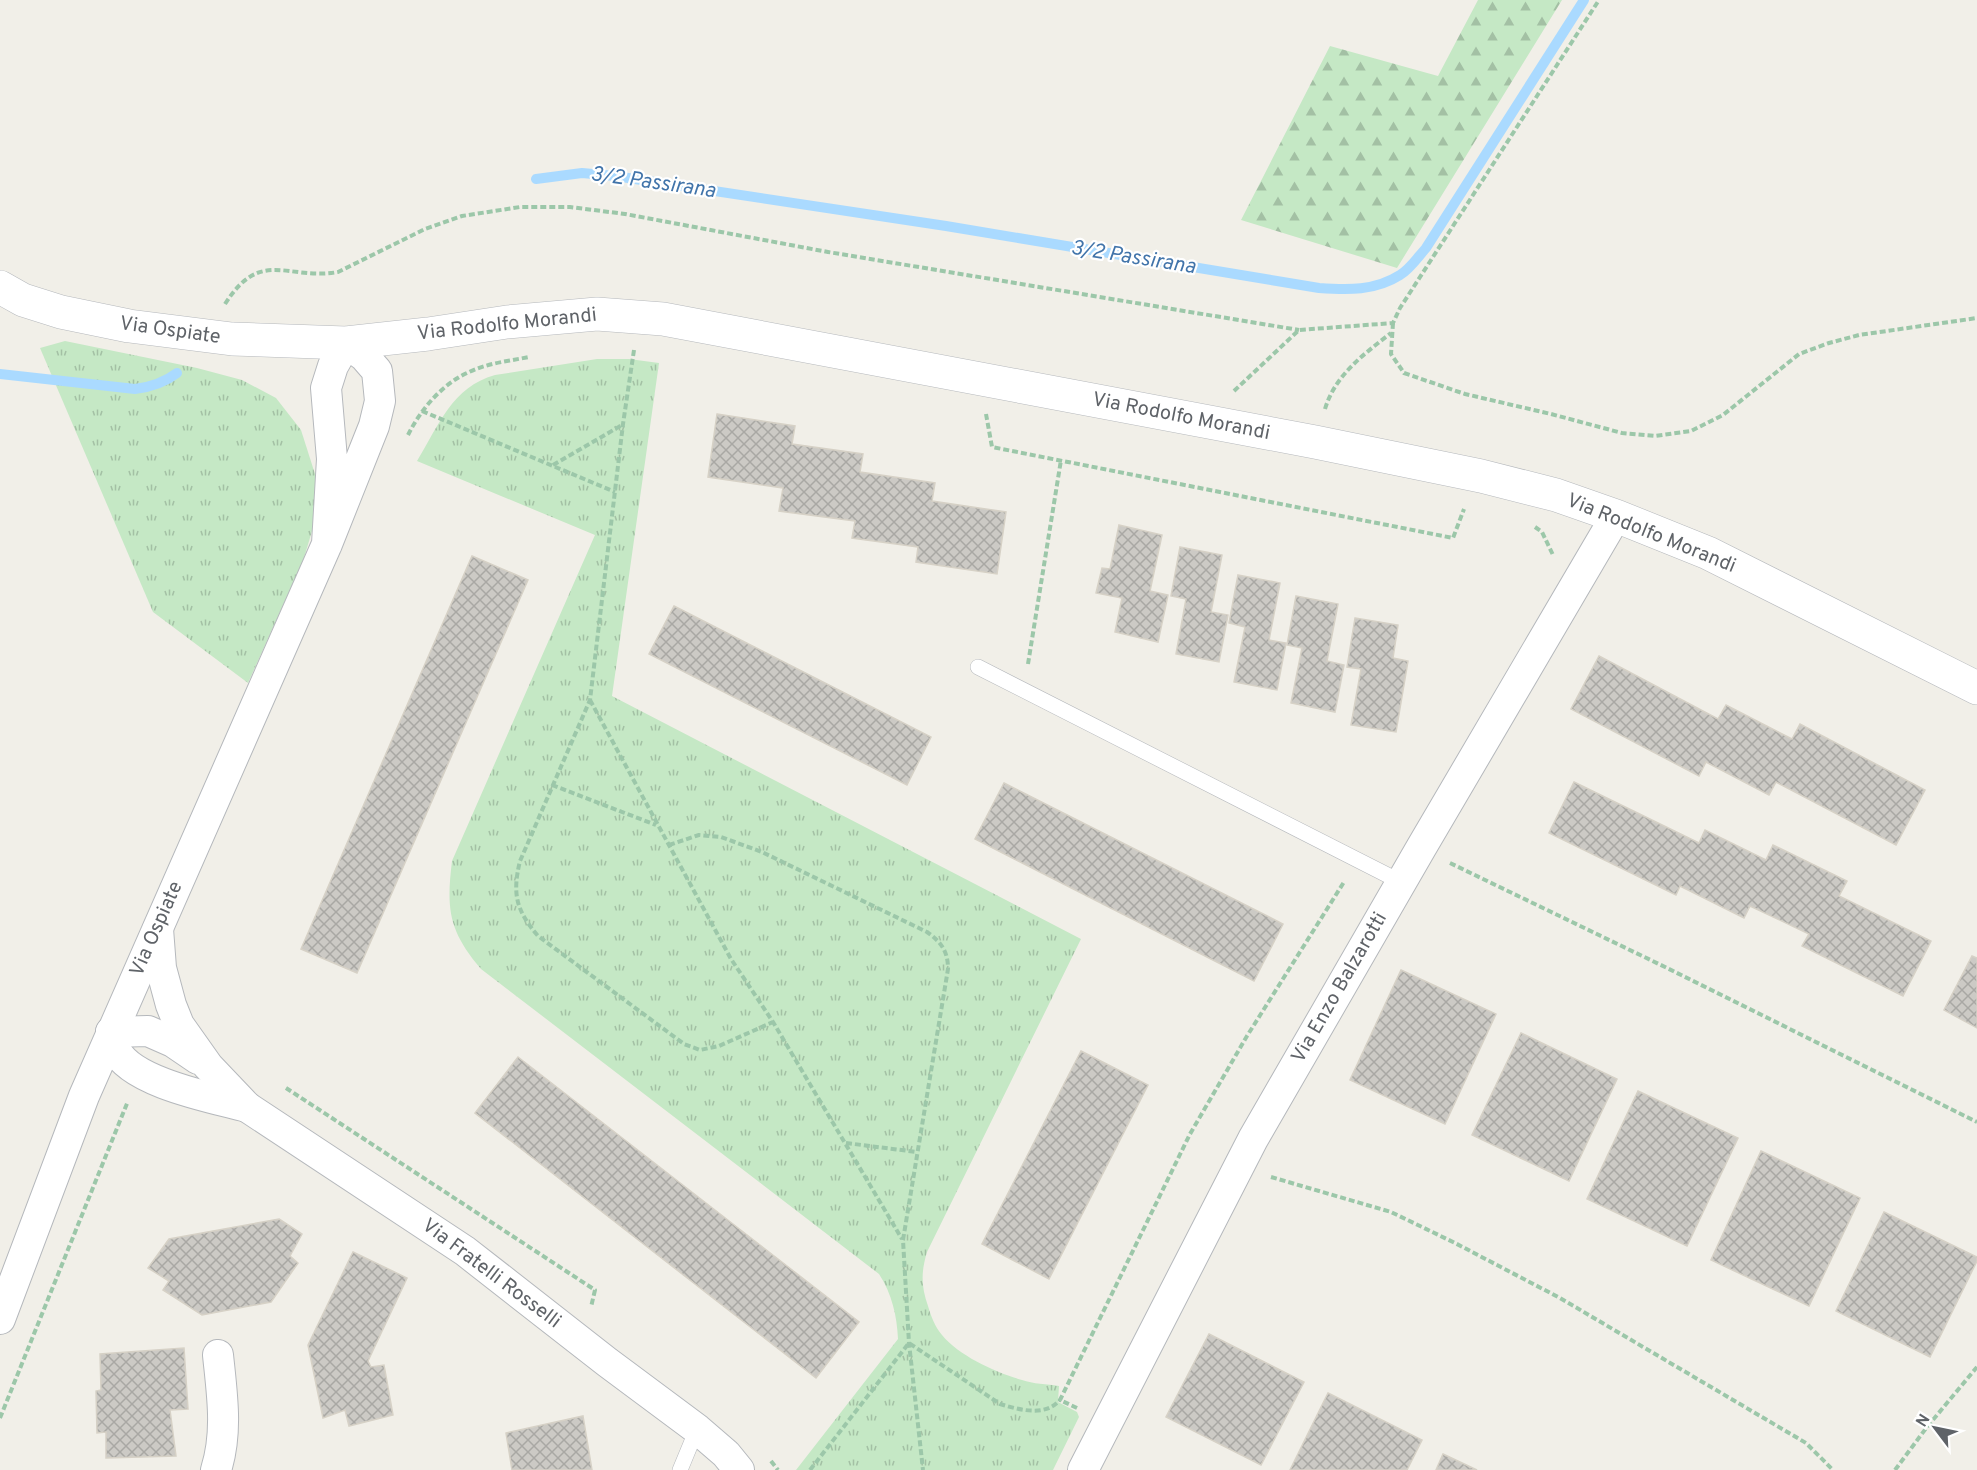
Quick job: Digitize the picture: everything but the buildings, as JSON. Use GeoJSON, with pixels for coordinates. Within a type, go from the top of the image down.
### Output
{"type":"FeatureCollection","features":[{"type":"Feature","properties":{"kind":"street","name":"Via Ospiate"},"geometry":{"type":"LineString","coordinates":[[0,287],[23,300],[61,312],[129,326],[205,337],[346,343],[364,356],[376,372],[380,401],[373,429],[327,544],[84,1096],[0,1319]]}},
{"type":"Feature","properties":{"kind":"street","name":"Via Rodolfo Morandi"},"geometry":{"type":"LineString","coordinates":[[346,343],[507,322],[597,314],[663,319],[1315,442],[1481,476],[1556,495],[1616,516],[1708,554],[1977,688]]}},
{"type":"Feature","properties":{"kind":"street","name":"Via Ospiate"},"geometry":{"type":"LineString","coordinates":[[327,544],[332,491],[332,459],[326,388],[333,366],[346,343]]}},
{"type":"Feature","properties":{"kind":"street","name":"Via Enzo Balzarotti"},"geometry":{"type":"LineString","coordinates":[[1083,1470],[1253,1139],[1616,516]]}},
{"type":"Feature","properties":{"kind":"street","name":"Via Fratelli Rosselli"},"geometry":{"type":"LineString","coordinates":[[158,926],[161,968],[179,1025],[208,1066],[247,1107],[465,1251],[697,1429],[731,1465]]}},
{"type":"Feature","properties":{"kind":"street","name":"Via Fratelli Rosselli"},"geometry":{"type":"LineString","coordinates":[[208,1066],[173,1042],[148,1031],[111,1032],[117,1052],[129,1065],[148,1078],[247,1107]]}},
{"type":"Feature","properties":{"kind":"street"},"geometry":{"type":"LineString","coordinates":[[216,1470],[223,1437],[224,1408],[218,1355]]}},
{"type":"Feature","properties":{"kind":"lane"},"geometry":{"type":"LineString","coordinates":[[978,667],[1401,882]]}},
{"type":"Feature","properties":{"kind":"lane"},"geometry":{"type":"LineString","coordinates":[[681,1470],[697,1429]]}},
{"type":"Feature","properties":{"kind":"path"},"geometry":{"type":"LineString","coordinates":[[1599,0],[1400,308],[1393,322],[1391,354],[1404,373],[1466,394],[1622,433],[1655,436],[1691,431],[1723,415],[1799,354],[1829,343],[1859,335],[1977,318]]}},
{"type":"Feature","properties":{"kind":"path"},"geometry":{"type":"LineString","coordinates":[[205,337],[231,295],[252,274],[270,270],[324,275],[338,272],[425,229],[462,216],[520,207],[570,207],[625,214],[828,252],[1299,330],[1393,322]]}},
{"type":"Feature","properties":{"kind":"path"},"geometry":{"type":"LineString","coordinates":[[1223,389],[1234,391],[1299,330]]}},
{"type":"Feature","properties":{"kind":"path"},"geometry":{"type":"LineString","coordinates":[[1323,417],[1330,392],[1342,376],[1360,357],[1392,332]]}},
{"type":"Feature","properties":{"kind":"path"},"geometry":{"type":"LineString","coordinates":[[624,351],[642,352]]}},
{"type":"Feature","properties":{"kind":"path"},"geometry":{"type":"LineString","coordinates":[[634,351],[622,424],[590,700],[520,861],[515,881],[517,901],[524,919],[538,936],[684,1044],[700,1050],[719,1047],[773,1022]]}},
{"type":"Feature","properties":{"kind":"path"},"geometry":{"type":"LineString","coordinates":[[373,429],[404,442],[422,411],[438,393],[468,372],[495,363],[540,356]]}},
{"type":"Feature","properties":{"kind":"path"},"geometry":{"type":"LineString","coordinates":[[422,411],[615,492]]}},
{"type":"Feature","properties":{"kind":"path"},"geometry":{"type":"LineString","coordinates":[[975,412],[987,414],[992,447],[1453,538],[1464,509],[1474,511]]}},
{"type":"Feature","properties":{"kind":"path"},"geometry":{"type":"LineString","coordinates":[[552,465],[622,424]]}},
{"type":"Feature","properties":{"kind":"path"},"geometry":{"type":"LineString","coordinates":[[1028,664],[1061,460]]}},
{"type":"Feature","properties":{"kind":"path"},"geometry":{"type":"LineString","coordinates":[[1526,522],[1542,532],[1555,562]]}},
{"type":"Feature","properties":{"kind":"path"},"geometry":{"type":"LineString","coordinates":[[590,700],[656,825],[731,959],[773,1022],[903,1240]]}},
{"type":"Feature","properties":{"kind":"path"},"geometry":{"type":"LineString","coordinates":[[552,785],[656,825]]}},
{"type":"Feature","properties":{"kind":"path"},"geometry":{"type":"LineString","coordinates":[[669,845],[699,836],[721,837],[762,852],[927,932],[944,948],[948,958],[948,969],[903,1240],[909,1343],[923,1470]]}},
{"type":"Feature","properties":{"kind":"path"},"geometry":{"type":"LineString","coordinates":[[1421,848],[1687,977],[1977,1122]]}},
{"type":"Feature","properties":{"kind":"path"},"geometry":{"type":"LineString","coordinates":[[909,1343],[1000,1404],[1033,1411],[1047,1410],[1060,1400],[1190,1134],[1247,1036],[1358,860]]}},
{"type":"Feature","properties":{"kind":"path"},"geometry":{"type":"LineString","coordinates":[[0,1418],[140,1072]]}},
{"type":"Feature","properties":{"kind":"path"},"geometry":{"type":"LineString","coordinates":[[845,1143],[917,1152]]}},
{"type":"Feature","properties":{"kind":"path"},"geometry":{"type":"LineString","coordinates":[[1239,1167],[1391,1212],[1455,1243],[1560,1298],[1806,1443],[1833,1470]]}},
{"type":"Feature","properties":{"kind":"path"},"geometry":{"type":"LineString","coordinates":[[810,1470],[909,1343]]}},
{"type":"Feature","properties":{"kind":"path"},"geometry":{"type":"LineString","coordinates":[[1895,1470],[1927,1426],[1977,1367]]}},
{"type":"Feature","properties":{"kind":"path"},"geometry":{"type":"LineString","coordinates":[[1060,1400],[1079,1409]]}},
{"type":"Feature","properties":{"kind":"green space"},"geometry":{"type":"Polygon","coordinates":[[[1478,0],[1562,0],[1397,268],[1241,220],[1330,46],[1438,76],[1478,0]]]}},
{"type":"Feature","properties":{"kind":"green space"},"geometry":{"type":"Polygon","coordinates":[[[65,341],[197,368],[242,380],[276,398],[301,430],[315,474],[316,518],[303,561],[248,683],[153,612],[40,348],[65,341]]]}},
{"type":"Feature","properties":{"kind":"green space"},"geometry":{"type":"Polygon","coordinates":[[[597,359],[629,359],[659,363],[612,696],[1081,939],[927,1252],[923,1273],[924,1292],[932,1317],[935,1325],[949,1343],[968,1357],[1001,1373],[1031,1382],[1059,1386],[1058,1402],[1077,1412],[1079,1417],[1053,1470],[796,1470],[898,1339],[893,1305],[879,1274],[481,969],[456,931],[449,893],[452,861],[595,535],[417,461],[448,409],[468,388],[480,381],[495,375],[597,359]]]}},
{"type":"Feature","properties":{"kind":"waterway","name":"3/2 Passirana"},"geometry":{"type":"LineString","coordinates":[[536,179],[582,173],[615,176],[946,226],[1319,288],[1371,287],[1391,280],[1404,272],[1426,248],[1584,0]]}},
{"type":"Feature","properties":{"kind":"waterway","name":"3/2 Passirana"},"geometry":{"type":"LineString","coordinates":[[0,374],[135,389],[157,384],[177,373]]}}]}
